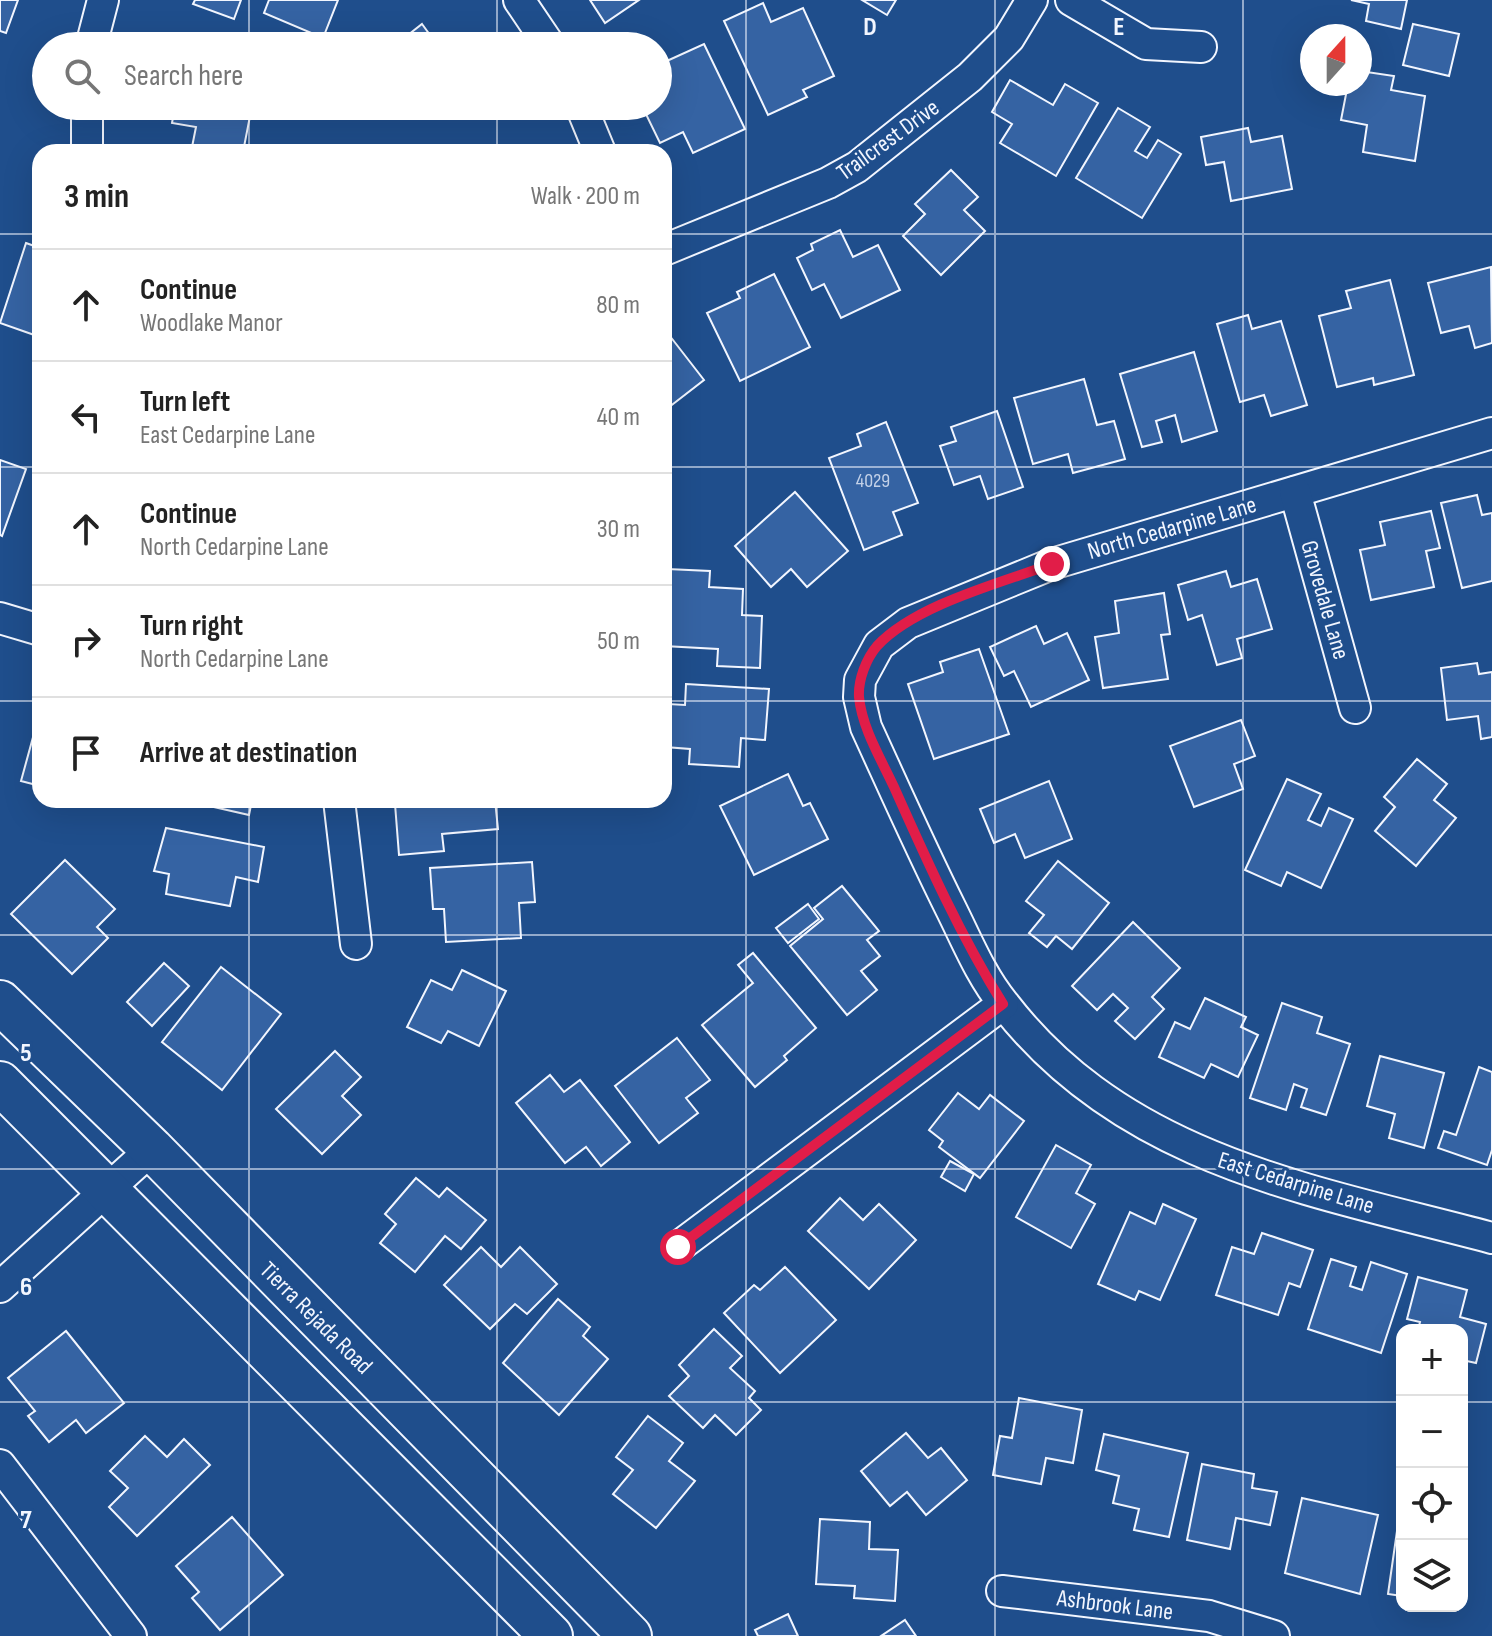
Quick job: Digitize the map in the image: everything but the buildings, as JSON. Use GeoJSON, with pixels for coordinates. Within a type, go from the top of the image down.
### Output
{"type":"FeatureCollection","features":[{"type":"Feature","properties":{"kind":"main road","name":"Tierra Rejada Road"},"geometry":{"type":"LineString","coordinates":[[0,1002],[152,1149],[630,1636]]}},
{"type":"Feature","properties":{"kind":"main road"},"geometry":{"type":"LineString","coordinates":[[0,1083],[551,1636]]}},
{"type":"Feature","properties":{"kind":"street"},"geometry":{"type":"LineString","coordinates":[[95,32],[103,0]]}},
{"type":"Feature","properties":{"kind":"street"},"geometry":{"type":"LineString","coordinates":[[519,0],[541,32]]}},
{"type":"Feature","properties":{"kind":"street","name":"Trailcrest Drive"},"geometry":{"type":"LineString","coordinates":[[672,247],[828,183],[857,167],[970,77],[1009,38],[1032,0]]}},
{"type":"Feature","properties":{"kind":"street"},"geometry":{"type":"LineString","coordinates":[[1071,0],[1146,44],[1201,47]]}},
{"type":"Feature","properties":{"kind":"street"},"geometry":{"type":"LineString","coordinates":[[87,120],[87,144]]}},
{"type":"Feature","properties":{"kind":"street"},"geometry":{"type":"LineString","coordinates":[[587,120],[597,144]]}},
{"type":"Feature","properties":{"kind":"street","name":"North Cedarpine Lane"},"geometry":{"type":"LineString","coordinates":[[916,836],[866,727],[859,697],[860,680],[879,645],[908,623],[1052,564],[1492,433]]}},
{"type":"Feature","properties":{"kind":"street","name":"Grovedale Lane"},"geometry":{"type":"LineString","coordinates":[[1295,492],[1355,708]]}},
{"type":"Feature","properties":{"kind":"street"},"geometry":{"type":"LineString","coordinates":[[0,618],[32,628]]}},
{"type":"Feature","properties":{"kind":"street"},"geometry":{"type":"LineString","coordinates":[[340,808],[356,944]]}},
{"type":"Feature","properties":{"kind":"street","name":"East Cedarpine Lane"},"geometry":{"type":"LineString","coordinates":[[916,836],[979,966],[1003,1004],[1044,1050],[1083,1085],[1134,1121],[1205,1155],[1255,1174],[1492,1238]]}},
{"type":"Feature","properties":{"kind":"street"},"geometry":{"type":"LineString","coordinates":[[678,1247],[1003,1004]]}},
{"type":"Feature","properties":{"kind":"street"},"geometry":{"type":"LineString","coordinates":[[0,1287],[152,1149]]}},
{"type":"Feature","properties":{"kind":"street"},"geometry":{"type":"LineString","coordinates":[[0,1465],[131,1636]]}},
{"type":"Feature","properties":{"kind":"street","name":"Ashbrook Lane"},"geometry":{"type":"LineString","coordinates":[[1002,1591],[1209,1616],[1274,1636]]}},
{"type":"Feature","properties":{"kind":"route"},"geometry":{"type":"LineString","coordinates":[[678,1247],[1003,1004],[979,966],[866,727],[859,697],[860,680],[879,645],[908,623],[966,596],[1052,564]]}}]}
